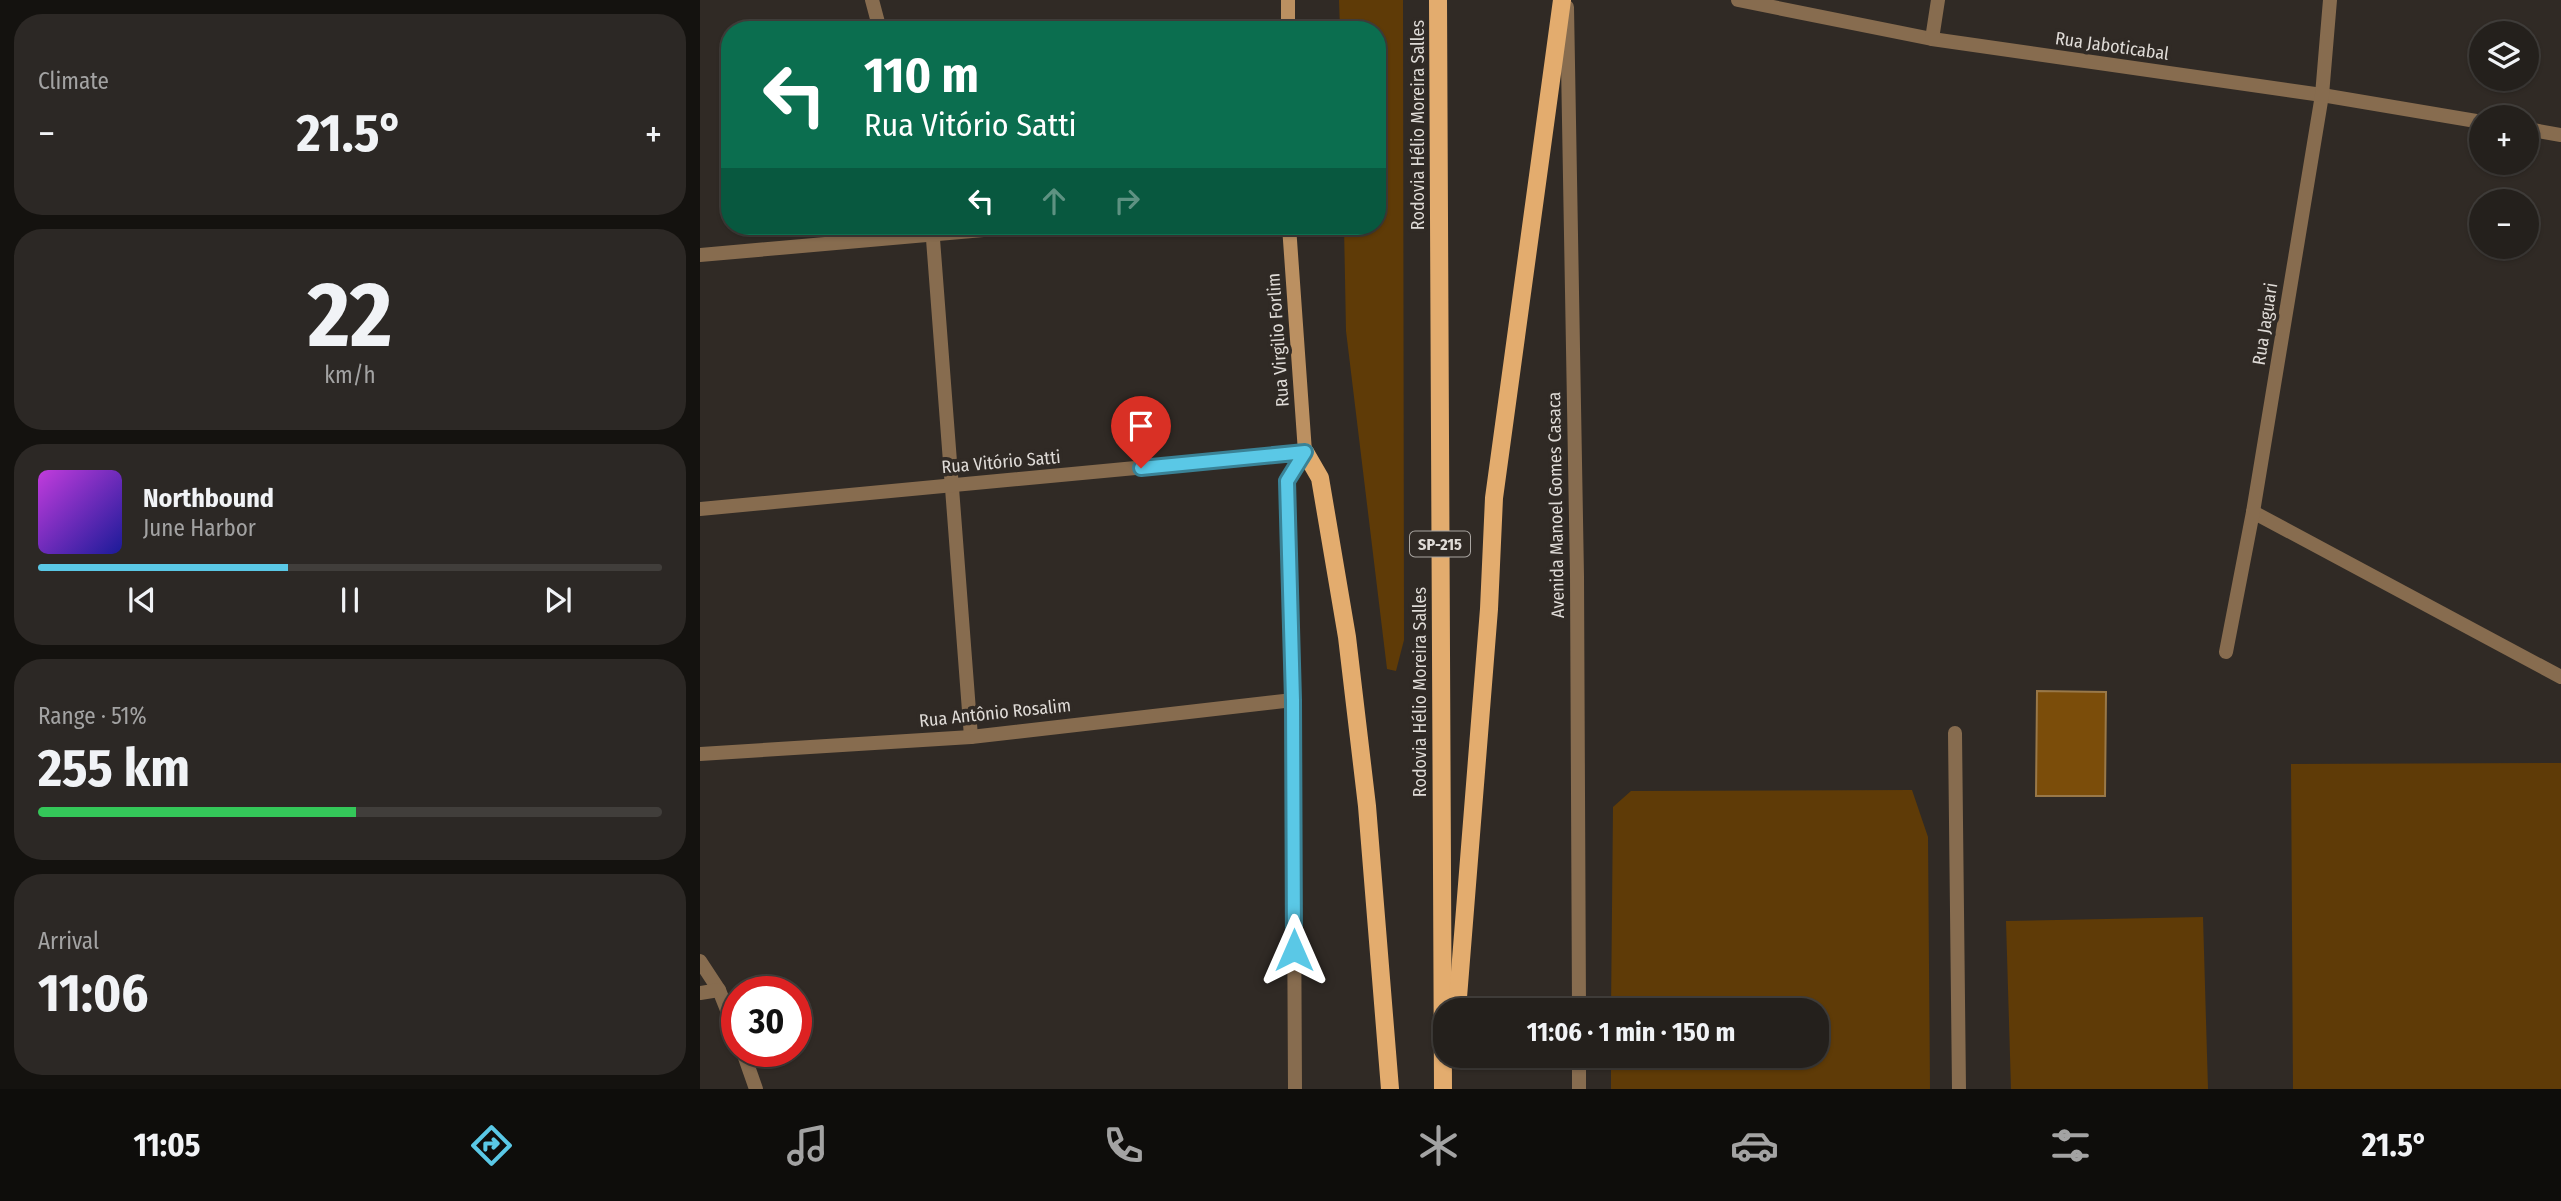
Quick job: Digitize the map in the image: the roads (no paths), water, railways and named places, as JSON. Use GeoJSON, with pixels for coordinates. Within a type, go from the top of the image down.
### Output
{"type":"FeatureCollection","features":[{"type":"Feature","properties":{"kind":"main road"},"geometry":{"type":"LineString","coordinates":[[1288,0],[1288,21]]}},
{"type":"Feature","properties":{"kind":"main road","name":"Rodovia Hélio Moreira Salles"},"geometry":{"type":"LineString","coordinates":[[1438,0],[1443,1089]]}},
{"type":"Feature","properties":{"kind":"main road"},"geometry":{"type":"LineString","coordinates":[[1458,998],[1489,609],[1494,498],[1564,0]]}},
{"type":"Feature","properties":{"kind":"main road","name":"Rua Virgilio Forlim"},"geometry":{"type":"LineString","coordinates":[[1290,235],[1305,452]]}},
{"type":"Feature","properties":{"kind":"main road"},"geometry":{"type":"LineString","coordinates":[[1305,452],[1320,478],[1348,637],[1367,806],[1390,1089]]}},
{"type":"Feature","properties":{"kind":"main road"},"geometry":{"type":"LineString","coordinates":[[1451,1089],[1452,1068]]}},
{"type":"Feature","properties":{"kind":"street"},"geometry":{"type":"LineString","coordinates":[[872,0],[878,21]]}},
{"type":"Feature","properties":{"kind":"street","name":"Avenida Manoel Gomes Casaca"},"geometry":{"type":"LineString","coordinates":[[1564,0],[1577,576],[1579,998]]}},
{"type":"Feature","properties":{"kind":"street","name":"Rua Jaboticabal"},"geometry":{"type":"LineString","coordinates":[[1738,0],[1932,39],[2322,95],[2469,120]]}},
{"type":"Feature","properties":{"kind":"street"},"geometry":{"type":"LineString","coordinates":[[1932,39],[1938,0]]}},
{"type":"Feature","properties":{"kind":"street","name":"Rua Jaguari"},"geometry":{"type":"LineString","coordinates":[[2226,652],[2253,512],[2322,95],[2330,0]]}},
{"type":"Feature","properties":{"kind":"street"},"geometry":{"type":"LineString","coordinates":[[2539,131],[2561,135]]}},
{"type":"Feature","properties":{"kind":"street"},"geometry":{"type":"LineString","coordinates":[[700,255],[886,235]]}},
{"type":"Feature","properties":{"kind":"street"},"geometry":{"type":"LineString","coordinates":[[933,235],[950,486],[971,737]]}},
{"type":"Feature","properties":{"kind":"street"},"geometry":{"type":"LineString","coordinates":[[1295,1089],[1293,700],[1287,481],[1305,452]]}},
{"type":"Feature","properties":{"kind":"street","name":"Rua Vitório Satti"},"geometry":{"type":"LineString","coordinates":[[700,509],[1305,452]]}},
{"type":"Feature","properties":{"kind":"street"},"geometry":{"type":"LineString","coordinates":[[2253,512],[2561,677]]}},
{"type":"Feature","properties":{"kind":"street","name":"Rua Antônio Rosalim"},"geometry":{"type":"LineString","coordinates":[[700,754],[971,737],[1293,700]]}},
{"type":"Feature","properties":{"kind":"street"},"geometry":{"type":"LineString","coordinates":[[1955,733],[1959,1089]]}},
{"type":"Feature","properties":{"kind":"street"},"geometry":{"type":"LineString","coordinates":[[700,961],[721,995]]}},
{"type":"Feature","properties":{"kind":"street"},"geometry":{"type":"LineString","coordinates":[[700,993],[719,990]]}},
{"type":"Feature","properties":{"kind":"street"},"geometry":{"type":"LineString","coordinates":[[748,1067],[756,1089]]}},
{"type":"Feature","properties":{"kind":"street"},"geometry":{"type":"LineString","coordinates":[[1579,1068],[1579,1089]]}}]}
